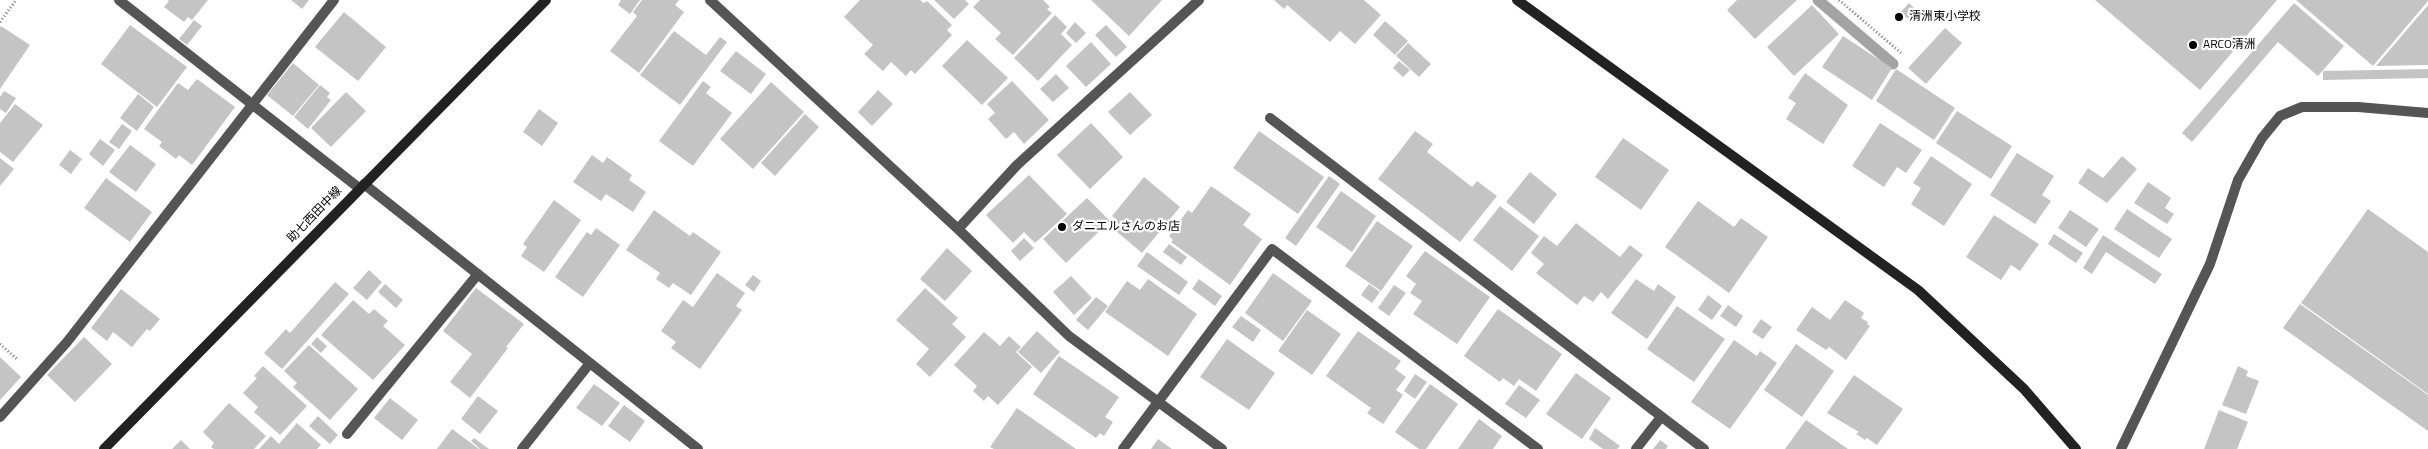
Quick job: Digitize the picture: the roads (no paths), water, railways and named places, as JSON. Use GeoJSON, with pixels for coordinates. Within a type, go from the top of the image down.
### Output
{"type":"FeatureCollection","features":[{"type":"Feature","properties":{"kind":"street"},"geometry":{"type":"LineString","coordinates":[[119,0],[478,274],[698,449]]}},
{"type":"Feature","properties":{"kind":"street"},"geometry":{"type":"LineString","coordinates":[[0,417],[66,342],[252,102],[334,0]]}},
{"type":"Feature","properties":{"kind":"street","name":"助七西田中線"},"geometry":{"type":"LineString","coordinates":[[104,449],[546,0]]}},
{"type":"Feature","properties":{"kind":"street"},"geometry":{"type":"LineString","coordinates":[[710,0],[958,229],[1069,336],[1222,449]]}},
{"type":"Feature","properties":{"kind":"street"},"geometry":{"type":"LineString","coordinates":[[1518,0],[1918,290],[2024,389],[2076,449]]}},
{"type":"Feature","properties":{"kind":"street"},"geometry":{"type":"LineString","coordinates":[[958,229],[1017,165],[1196,1]]}},
{"type":"Feature","properties":{"kind":"street"},"geometry":{"type":"LineString","coordinates":[[2121,449],[2210,264],[2238,180],[2262,138],[2280,116],[2302,107],[2358,106],[2428,113]]}},
{"type":"Feature","properties":{"kind":"street"},"geometry":{"type":"LineString","coordinates":[[1270,118],[1704,449]]}},
{"type":"Feature","properties":{"kind":"street"},"geometry":{"type":"LineString","coordinates":[[1123,449],[1272,249],[1538,449]]}},
{"type":"Feature","properties":{"kind":"street"},"geometry":{"type":"LineString","coordinates":[[347,434],[478,274]]}},
{"type":"Feature","properties":{"kind":"street"},"geometry":{"type":"LineString","coordinates":[[522,449],[590,363]]}},
{"type":"Feature","properties":{"kind":"street"},"geometry":{"type":"LineString","coordinates":[[1636,449],[1661,417]]}},
{"type":"Feature","properties":{"kind":"waterway"},"geometry":{"type":"LineString","coordinates":[[1818,0],[1893,64]]}},
{"type":"Feature","properties":{"kind":"place","name":"清洲東小学校"},"geometry":{"type":"Point","coordinates":[1899,17]}},
{"type":"Feature","properties":{"kind":"place","name":"ARCO清洲"},"geometry":{"type":"Point","coordinates":[2193,45]}},
{"type":"Feature","properties":{"kind":"place","name":"ダニエルさんのお店"},"geometry":{"type":"Point","coordinates":[1062,227]}}]}
